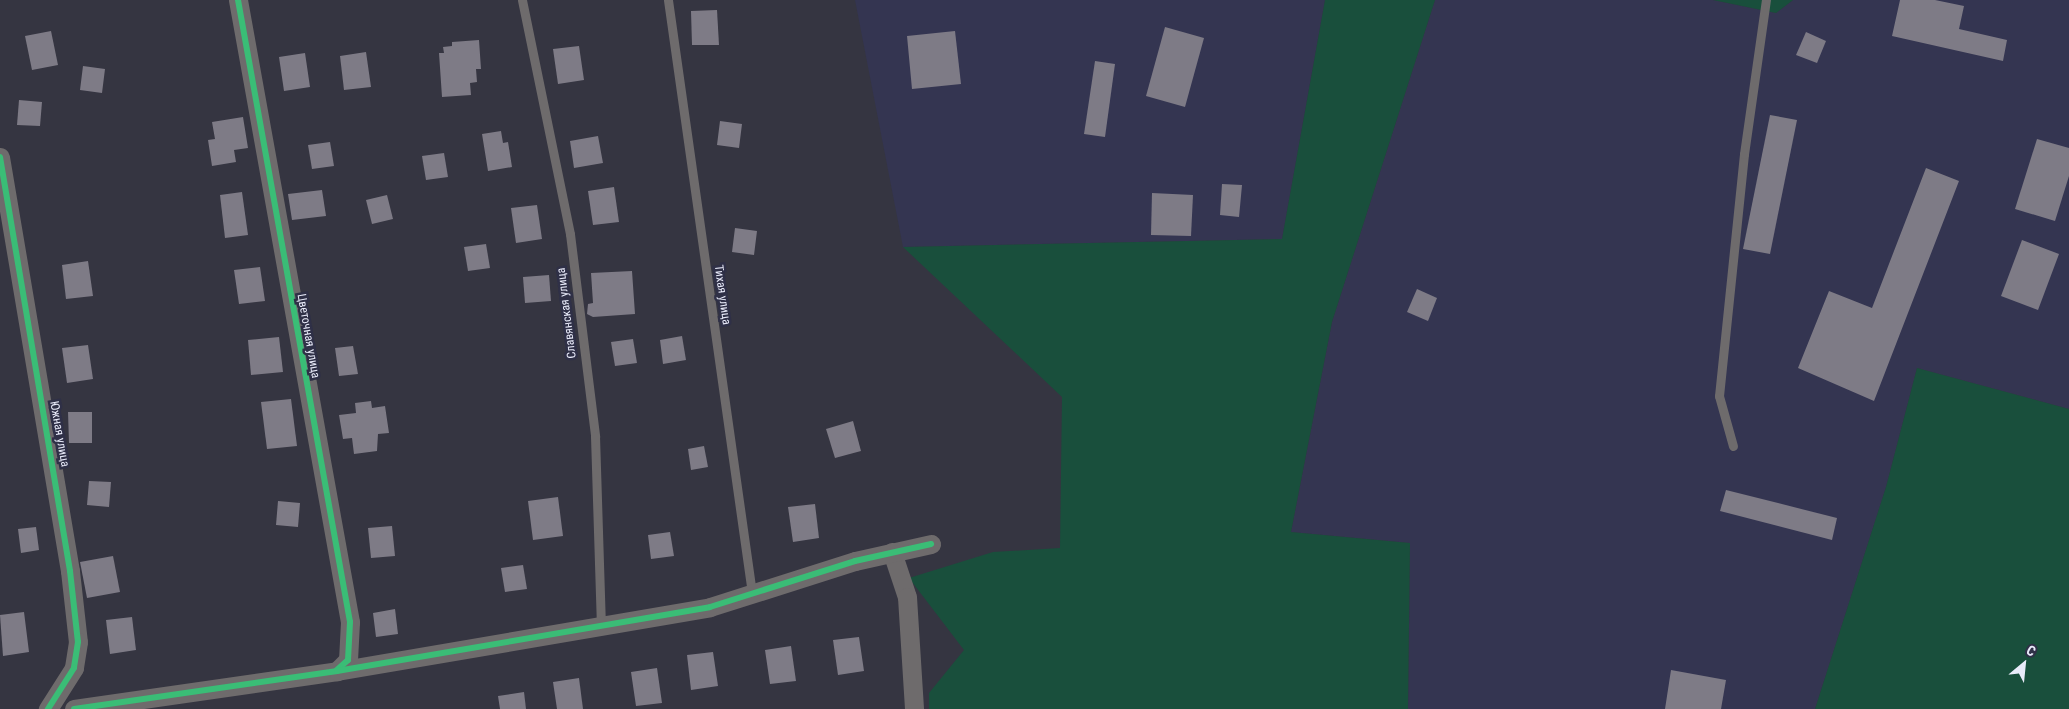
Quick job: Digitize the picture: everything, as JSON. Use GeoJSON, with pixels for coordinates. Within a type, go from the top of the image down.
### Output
{"type":"FeatureCollection","features":[{"type":"Feature","properties":{"kind":"street","name":"Цветочная улица"},"geometry":{"type":"LineString","coordinates":[[238,0],[350,622],[348,660],[337,671]]}},
{"type":"Feature","properties":{"kind":"street","name":"Южная улица"},"geometry":{"type":"LineString","coordinates":[[0,157],[69,562],[78,642],[74,668],[48,709]]}},
{"type":"Feature","properties":{"kind":"street"},"geometry":{"type":"LineString","coordinates":[[74,709],[337,671],[600,627],[710,606],[892,552],[931,544]]}},
{"type":"Feature","properties":{"kind":"street"},"geometry":{"type":"LineString","coordinates":[[892,552],[907,597],[914,709]]}},
{"type":"Feature","properties":{"kind":"lane","name":"Славянская улица"},"geometry":{"type":"LineString","coordinates":[[522,0],[570,234],[595,436],[600,627]]}},
{"type":"Feature","properties":{"kind":"lane","name":"Тихая улица"},"geometry":{"type":"LineString","coordinates":[[668,0],[752,594]]}},
{"type":"Feature","properties":{"kind":"lane"},"geometry":{"type":"LineString","coordinates":[[1733,446],[1718,396],[1744,154],[1766,0]]}},
{"type":"Feature","properties":{"kind":"shaded area"},"geometry":{"type":"Polygon","coordinates":[[[855,0],[1325,0],[1282,239],[903,247],[855,0]]]}},
{"type":"Feature","properties":{"kind":"shaded area"},"geometry":{"type":"Polygon","coordinates":[[[1435,0],[1713,0],[1776,13],[1793,0],[2069,0],[2069,409],[1917,368],[1886,487],[1815,709],[1408,709],[1410,543],[1291,532],[1332,322],[1435,0]]]}},
{"type":"Feature","properties":{"kind":"green space"},"geometry":{"type":"Polygon","coordinates":[[[1325,0],[1435,0],[1332,322],[1291,532],[1410,543],[1408,709],[929,709],[929,693],[964,650],[909,578],[993,552],[1060,548],[1062,397],[903,247],[1282,239],[1325,0]]]}},
{"type":"Feature","properties":{"kind":"green space"},"geometry":{"type":"Polygon","coordinates":[[[1713,0],[1793,0],[1776,13],[1713,0]]]}},
{"type":"Feature","properties":{"kind":"green space"},"geometry":{"type":"Polygon","coordinates":[[[1917,368],[2069,409],[2069,709],[1815,709],[1886,487],[1917,368]]]}},
{"type":"Feature","properties":{"kind":"building"},"geometry":{"type":"Polygon","coordinates":[[[1900,0],[1935,0],[1964,6],[1959,29],[2007,40],[2003,61],[1892,36],[1900,0]]]}},
{"type":"Feature","properties":{"kind":"building"},"geometry":{"type":"Polygon","coordinates":[[[717,10],[719,45],[692,45],[691,11],[717,10]]]}},
{"type":"Feature","properties":{"kind":"building"},"geometry":{"type":"Polygon","coordinates":[[[1165,27],[1204,38],[1185,107],[1146,96],[1165,27]]]}},
{"type":"Feature","properties":{"kind":"building"},"geometry":{"type":"Polygon","coordinates":[[[51,31],[58,65],[32,70],[25,36],[51,31]]]}},
{"type":"Feature","properties":{"kind":"building"},"geometry":{"type":"Polygon","coordinates":[[[955,31],[961,84],[912,89],[907,36],[955,31]]]}},
{"type":"Feature","properties":{"kind":"building"},"geometry":{"type":"Polygon","coordinates":[[[1806,32],[1826,41],[1817,63],[1796,55],[1806,32]]]}},
{"type":"Feature","properties":{"kind":"building"},"geometry":{"type":"Polygon","coordinates":[[[479,40],[481,69],[476,69],[477,82],[470,83],[471,95],[442,97],[439,53],[444,53],[443,47],[452,46],[452,42],[479,40]]]}},
{"type":"Feature","properties":{"kind":"building"},"geometry":{"type":"Polygon","coordinates":[[[579,46],[584,80],[558,84],[553,49],[579,46]]]}},
{"type":"Feature","properties":{"kind":"building"},"geometry":{"type":"Polygon","coordinates":[[[366,52],[371,87],[344,90],[340,56],[366,52]]]}},
{"type":"Feature","properties":{"kind":"building"},"geometry":{"type":"Polygon","coordinates":[[[305,53],[310,87],[284,91],[279,57],[305,53]]]}},
{"type":"Feature","properties":{"kind":"building"},"geometry":{"type":"Polygon","coordinates":[[[1095,61],[1115,64],[1105,137],[1084,134],[1095,61]]]}},
{"type":"Feature","properties":{"kind":"building"},"geometry":{"type":"Polygon","coordinates":[[[83,66],[105,69],[102,93],[80,90],[83,66]]]}},
{"type":"Feature","properties":{"kind":"building"},"geometry":{"type":"Polygon","coordinates":[[[19,100],[42,102],[40,126],[17,125],[19,100]]]}},
{"type":"Feature","properties":{"kind":"building"},"geometry":{"type":"Polygon","coordinates":[[[1770,115],[1797,120],[1770,254],[1743,249],[1770,115]]]}},
{"type":"Feature","properties":{"kind":"building"},"geometry":{"type":"Polygon","coordinates":[[[243,117],[248,148],[234,150],[236,162],[212,166],[208,140],[215,139],[212,122],[243,117]]]}},
{"type":"Feature","properties":{"kind":"building"},"geometry":{"type":"Polygon","coordinates":[[[720,121],[742,124],[739,148],[717,145],[720,121]]]}},
{"type":"Feature","properties":{"kind":"building"},"geometry":{"type":"Polygon","coordinates":[[[501,131],[503,143],[508,142],[512,167],[488,171],[482,134],[501,131]]]}},
{"type":"Feature","properties":{"kind":"building"},"geometry":{"type":"Polygon","coordinates":[[[598,136],[603,163],[574,168],[570,141],[598,136]]]}},
{"type":"Feature","properties":{"kind":"building"},"geometry":{"type":"Polygon","coordinates":[[[2037,139],[2069,148],[2069,176],[2055,221],[2015,209],[2037,139]]]}},
{"type":"Feature","properties":{"kind":"building"},"geometry":{"type":"Polygon","coordinates":[[[330,142],[334,166],[312,169],[308,145],[330,142]]]}},
{"type":"Feature","properties":{"kind":"building"},"geometry":{"type":"Polygon","coordinates":[[[444,153],[448,177],[426,180],[422,156],[444,153]]]}},
{"type":"Feature","properties":{"kind":"building"},"geometry":{"type":"Polygon","coordinates":[[[1926,168],[1959,181],[1874,401],[1798,368],[1829,291],[1872,308],[1926,168]]]}},
{"type":"Feature","properties":{"kind":"building"},"geometry":{"type":"Polygon","coordinates":[[[1222,184],[1242,185],[1239,217],[1220,215],[1222,184]]]}},
{"type":"Feature","properties":{"kind":"building"},"geometry":{"type":"Polygon","coordinates":[[[614,187],[619,222],[593,225],[588,191],[614,187]]]}},
{"type":"Feature","properties":{"kind":"building"},"geometry":{"type":"Polygon","coordinates":[[[322,190],[326,216],[292,220],[288,194],[322,190]]]}},
{"type":"Feature","properties":{"kind":"building"},"geometry":{"type":"Polygon","coordinates":[[[242,192],[248,235],[225,238],[220,195],[242,192]]]}},
{"type":"Feature","properties":{"kind":"building"},"geometry":{"type":"Polygon","coordinates":[[[1152,193],[1193,195],[1191,236],[1151,235],[1152,193]]]}},
{"type":"Feature","properties":{"kind":"building"},"geometry":{"type":"Polygon","coordinates":[[[387,195],[393,219],[372,224],[366,200],[387,195]]]}},
{"type":"Feature","properties":{"kind":"building"},"geometry":{"type":"Polygon","coordinates":[[[537,205],[542,239],[516,243],[511,208],[537,205]]]}},
{"type":"Feature","properties":{"kind":"building"},"geometry":{"type":"Polygon","coordinates":[[[735,228],[757,231],[754,255],[732,252],[735,228]]]}},
{"type":"Feature","properties":{"kind":"building"},"geometry":{"type":"Polygon","coordinates":[[[2022,240],[2059,254],[2038,310],[2001,296],[2022,240]]]}},
{"type":"Feature","properties":{"kind":"building"},"geometry":{"type":"Polygon","coordinates":[[[486,244],[490,268],[468,271],[464,247],[486,244]]]}},
{"type":"Feature","properties":{"kind":"building"},"geometry":{"type":"Polygon","coordinates":[[[88,261],[93,296],[66,299],[62,265],[88,261]]]}},
{"type":"Feature","properties":{"kind":"building"},"geometry":{"type":"Polygon","coordinates":[[[260,267],[265,301],[239,304],[234,270],[260,267]]]}},
{"type":"Feature","properties":{"kind":"building"},"geometry":{"type":"Polygon","coordinates":[[[632,271],[635,314],[593,317],[587,314],[588,304],[593,303],[591,273],[632,271]]]}},
{"type":"Feature","properties":{"kind":"building"},"geometry":{"type":"Polygon","coordinates":[[[549,275],[551,301],[525,303],[523,277],[549,275]]]}},
{"type":"Feature","properties":{"kind":"building"},"geometry":{"type":"Polygon","coordinates":[[[1417,289],[1437,298],[1428,321],[1407,312],[1417,289]]]}},
{"type":"Feature","properties":{"kind":"building"},"geometry":{"type":"Polygon","coordinates":[[[682,336],[686,360],[663,364],[660,340],[682,336]]]}},
{"type":"Feature","properties":{"kind":"building"},"geometry":{"type":"Polygon","coordinates":[[[279,337],[283,372],[251,375],[248,340],[279,337]]]}},
{"type":"Feature","properties":{"kind":"building"},"geometry":{"type":"Polygon","coordinates":[[[633,339],[637,363],[615,366],[611,342],[633,339]]]}},
{"type":"Feature","properties":{"kind":"building"},"geometry":{"type":"Polygon","coordinates":[[[88,345],[93,379],[67,383],[62,348],[88,345]]]}},
{"type":"Feature","properties":{"kind":"building"},"geometry":{"type":"Polygon","coordinates":[[[353,346],[358,374],[339,376],[335,348],[353,346]]]}},
{"type":"Feature","properties":{"kind":"building"},"geometry":{"type":"Polygon","coordinates":[[[291,399],[297,446],[267,449],[261,402],[291,399]]]}},
{"type":"Feature","properties":{"kind":"building"},"geometry":{"type":"Polygon","coordinates":[[[371,401],[372,408],[385,406],[389,433],[378,434],[377,451],[354,454],[352,438],[343,439],[339,415],[356,413],[355,403],[371,401]]]}},
{"type":"Feature","properties":{"kind":"building"},"geometry":{"type":"Polygon","coordinates":[[[68,412],[92,412],[92,443],[69,443],[68,412]]]}},
{"type":"Feature","properties":{"kind":"building"},"geometry":{"type":"Polygon","coordinates":[[[853,421],[861,451],[835,458],[826,429],[853,421]]]}},
{"type":"Feature","properties":{"kind":"building"},"geometry":{"type":"Polygon","coordinates":[[[704,446],[708,467],[691,470],[688,449],[704,446]]]}},
{"type":"Feature","properties":{"kind":"building"},"geometry":{"type":"Polygon","coordinates":[[[89,481],[111,482],[109,507],[87,505],[89,481]]]}},
{"type":"Feature","properties":{"kind":"building"},"geometry":{"type":"Polygon","coordinates":[[[1726,490],[1837,518],[1832,540],[1720,511],[1726,490]]]}},
{"type":"Feature","properties":{"kind":"building"},"geometry":{"type":"Polygon","coordinates":[[[558,497],[563,536],[533,540],[528,501],[558,497]]]}},
{"type":"Feature","properties":{"kind":"building"},"geometry":{"type":"Polygon","coordinates":[[[278,501],[300,503],[298,527],[276,525],[278,501]]]}},
{"type":"Feature","properties":{"kind":"building"},"geometry":{"type":"Polygon","coordinates":[[[815,504],[819,538],[793,542],[788,507],[815,504]]]}},
{"type":"Feature","properties":{"kind":"building"},"geometry":{"type":"Polygon","coordinates":[[[392,526],[395,556],[371,558],[368,528],[392,526]]]}},
{"type":"Feature","properties":{"kind":"building"},"geometry":{"type":"Polygon","coordinates":[[[36,527],[39,550],[21,553],[18,529],[36,527]]]}},
{"type":"Feature","properties":{"kind":"building"},"geometry":{"type":"Polygon","coordinates":[[[670,532],[674,556],[651,559],[648,535],[670,532]]]}},
{"type":"Feature","properties":{"kind":"building"},"geometry":{"type":"Polygon","coordinates":[[[113,556],[120,592],[87,598],[80,562],[113,556]]]}},
{"type":"Feature","properties":{"kind":"building"},"geometry":{"type":"Polygon","coordinates":[[[523,565],[527,589],[505,592],[501,568],[523,565]]]}},
{"type":"Feature","properties":{"kind":"building"},"geometry":{"type":"Polygon","coordinates":[[[395,609],[398,634],[376,637],[373,613],[395,609]]]}},
{"type":"Feature","properties":{"kind":"building"},"geometry":{"type":"Polygon","coordinates":[[[24,612],[29,652],[3,656],[0,615],[24,612]]]}},
{"type":"Feature","properties":{"kind":"building"},"geometry":{"type":"Polygon","coordinates":[[[132,617],[136,650],[110,654],[106,620],[132,617]]]}},
{"type":"Feature","properties":{"kind":"building"},"geometry":{"type":"Polygon","coordinates":[[[859,637],[864,671],[838,675],[833,640],[859,637]]]}},
{"type":"Feature","properties":{"kind":"building"},"geometry":{"type":"Polygon","coordinates":[[[791,646],[796,681],[770,684],[765,650],[791,646]]]}},
{"type":"Feature","properties":{"kind":"building"},"geometry":{"type":"Polygon","coordinates":[[[713,652],[718,686],[691,690],[687,655],[713,652]]]}},
{"type":"Feature","properties":{"kind":"building"},"geometry":{"type":"Polygon","coordinates":[[[657,668],[662,703],[636,706],[631,672],[657,668]]]}},
{"type":"Feature","properties":{"kind":"building"},"geometry":{"type":"Polygon","coordinates":[[[1671,670],[1726,680],[1721,709],[1665,709],[1671,670]]]}},
{"type":"Feature","properties":{"kind":"building"},"geometry":{"type":"Polygon","coordinates":[[[579,678],[583,709],[557,709],[553,682],[579,678]]]}},
{"type":"Feature","properties":{"kind":"building"},"geometry":{"type":"Polygon","coordinates":[[[524,692],[526,709],[500,709],[498,696],[524,692]]]}},
{"type":"Feature","properties":{"kind":"cycle path"},"geometry":{"type":"LineString","coordinates":[[238,0],[350,622],[348,660],[337,670]]}},
{"type":"Feature","properties":{"kind":"cycle path"},"geometry":{"type":"LineString","coordinates":[[0,157],[70,571],[78,642],[74,668],[48,709]]}},
{"type":"Feature","properties":{"kind":"cycle path"},"geometry":{"type":"LineString","coordinates":[[74,709],[337,671],[710,607],[855,561],[931,544]]}}]}
